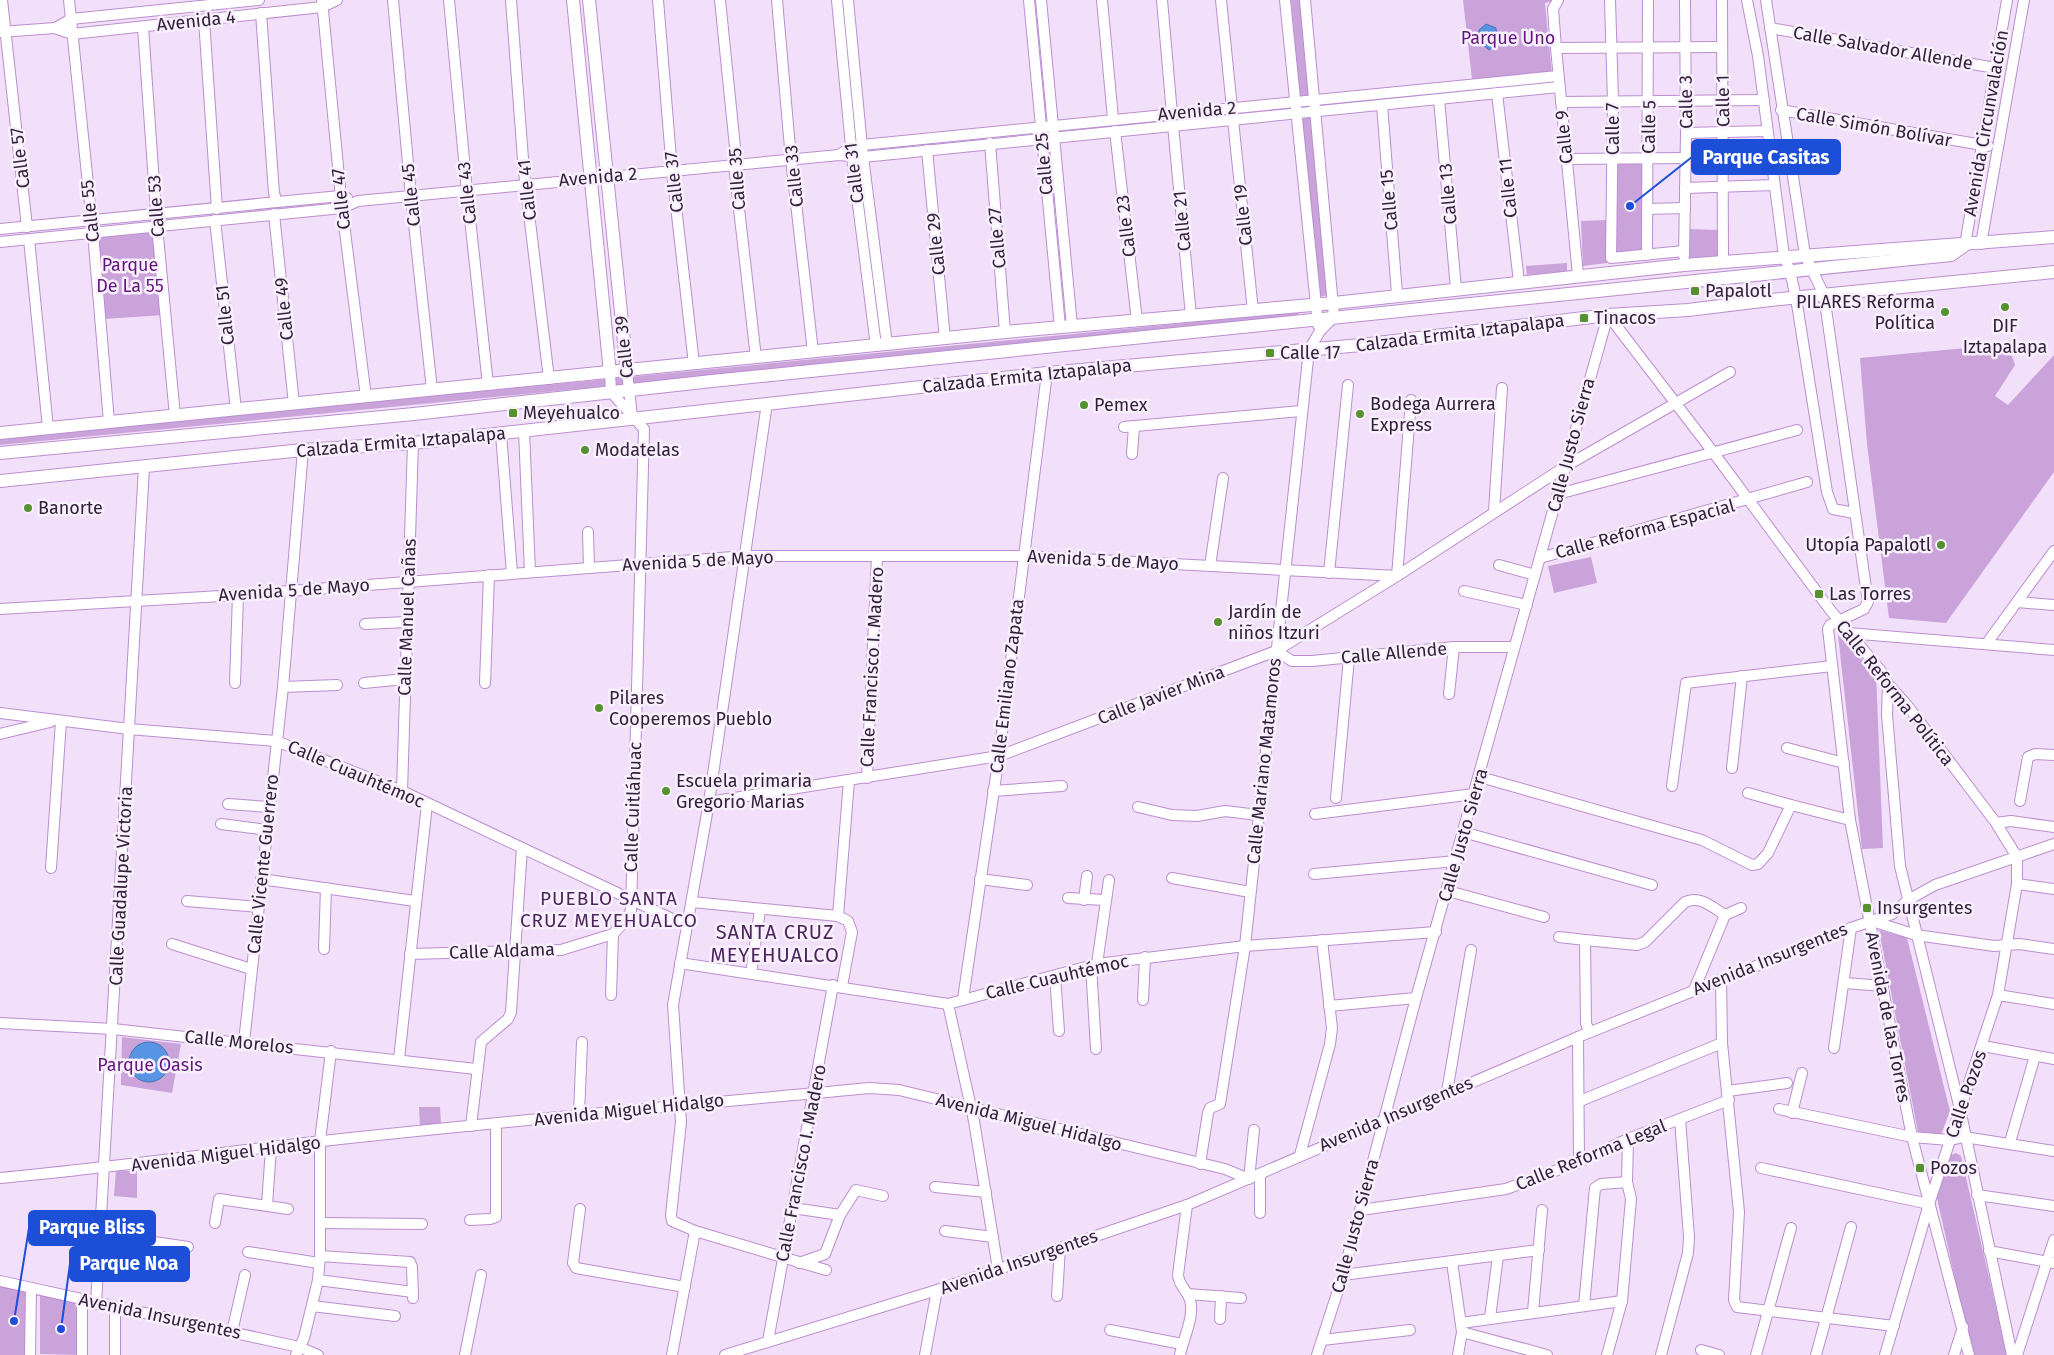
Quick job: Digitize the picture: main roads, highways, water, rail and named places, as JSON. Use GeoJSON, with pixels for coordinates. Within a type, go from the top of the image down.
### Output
{"type":"FeatureCollection","features":[{"type":"Feature","properties":{"kind":"main road","name":"Calle 39"},"geometry":{"type":"LineString","coordinates":[[573,0],[610,373]]}},
{"type":"Feature","properties":{"kind":"main road","name":"Calle 39"},"geometry":{"type":"LineString","coordinates":[[589,0],[627,371]]}},
{"type":"Feature","properties":{"kind":"main road","name":"Calzada Ermita Iztapalapa"},"geometry":{"type":"LineString","coordinates":[[0,433],[1005,332],[1315,305],[1397,294],[1578,275],[1784,256],[1981,244],[2054,237]]}},
{"type":"Feature","properties":{"kind":"main road","name":"Calzada Ermita Iztapalapa"},"geometry":{"type":"LineString","coordinates":[[0,453],[414,414],[629,390],[1318,325],[1334,317],[1951,255],[1965,245]]}},
{"type":"Feature","properties":{"kind":"main road","name":"Calzada Ermita Iztapalapa"},"geometry":{"type":"LineString","coordinates":[[0,480],[303,450],[413,443],[1047,373],[1309,350],[1608,315],[1688,310],[2054,272]]}},
{"type":"Feature","properties":{"kind":"water"},"geometry":{"type":"Polygon","coordinates":[[[1486,24],[1496,28],[1497,44],[1489,50],[1478,41],[1479,30],[1486,24]]]}},
{"type":"Feature","properties":{"kind":"water"},"geometry":{"type":"Polygon","coordinates":[[[153,1042],[160,1045],[166,1051],[169,1062],[168,1070],[160,1079],[153,1082],[145,1082],[138,1079],[130,1070],[129,1058],[132,1051],[141,1043],[153,1042]]]}},
{"type":"Feature","properties":{"kind":"place","name":"Parque Casitas"},"geometry":{"type":"Point","coordinates":[1630,206]}},
{"type":"Feature","properties":{"kind":"place","name":"Papalotl"},"geometry":{"type":"Point","coordinates":[1695,291]}},
{"type":"Feature","properties":{"kind":"place","name":"DIF Iztapalapa"},"geometry":{"type":"Point","coordinates":[2005,307]}},
{"type":"Feature","properties":{"kind":"place","name":"PILARES Reforma Política"},"geometry":{"type":"Point","coordinates":[1945,312]}},
{"type":"Feature","properties":{"kind":"place","name":"Tinacos"},"geometry":{"type":"Point","coordinates":[1584,318]}},
{"type":"Feature","properties":{"kind":"place","name":"Calle 17"},"geometry":{"type":"Point","coordinates":[1270,353]}},
{"type":"Feature","properties":{"kind":"place","name":"Pemex"},"geometry":{"type":"Point","coordinates":[1084,405]}},
{"type":"Feature","properties":{"kind":"place","name":"Meyehualco"},"geometry":{"type":"Point","coordinates":[513,413]}},
{"type":"Feature","properties":{"kind":"place","name":"Bodega Aurrera Express"},"geometry":{"type":"Point","coordinates":[1360,414]}},
{"type":"Feature","properties":{"kind":"place","name":"Modatelas"},"geometry":{"type":"Point","coordinates":[585,450]}},
{"type":"Feature","properties":{"kind":"place","name":"Banorte"},"geometry":{"type":"Point","coordinates":[28,508]}},
{"type":"Feature","properties":{"kind":"place","name":"Utopía Papalotl"},"geometry":{"type":"Point","coordinates":[1941,545]}},
{"type":"Feature","properties":{"kind":"place","name":"Las Torres"},"geometry":{"type":"Point","coordinates":[1819,594]}},
{"type":"Feature","properties":{"kind":"place","name":"Jardín de niños Itzuri"},"geometry":{"type":"Point","coordinates":[1218,622]}},
{"type":"Feature","properties":{"kind":"place","name":"Pilares Cooperemos Pueblo"},"geometry":{"type":"Point","coordinates":[599,708]}},
{"type":"Feature","properties":{"kind":"place","name":"Escuela primaria Gregorio Marias"},"geometry":{"type":"Point","coordinates":[666,791]}},
{"type":"Feature","properties":{"kind":"place","name":"Insurgentes"},"geometry":{"type":"Point","coordinates":[1867,908]}},
{"type":"Feature","properties":{"kind":"place","name":"Pozos"},"geometry":{"type":"Point","coordinates":[1920,1168]}},
{"type":"Feature","properties":{"kind":"place","name":"Parque Bliss"},"geometry":{"type":"Point","coordinates":[14,1321]}},
{"type":"Feature","properties":{"kind":"place","name":"Parque Noa"},"geometry":{"type":"Point","coordinates":[61,1329]}},
{"type":"Feature","properties":{"kind":"district","name":"PUEBLO SANTA CRUZ MEYEHUALCO"},"geometry":{"type":"Point","coordinates":[609,909]}},
{"type":"Feature","properties":{"kind":"district","name":"SANTA CRUZ MEYEHUALCO"},"geometry":{"type":"Point","coordinates":[775,944]}},
{"type":"Feature","properties":{"kind":"park label","name":"Parque Uno"},"geometry":{"type":"Point","coordinates":[1508,38]}},
{"type":"Feature","properties":{"kind":"park label","name":"Parque De La 55"},"geometry":{"type":"Point","coordinates":[130,275]}},
{"type":"Feature","properties":{"kind":"park label","name":"Parque Oasis"},"geometry":{"type":"Point","coordinates":[150,1065]}}]}
